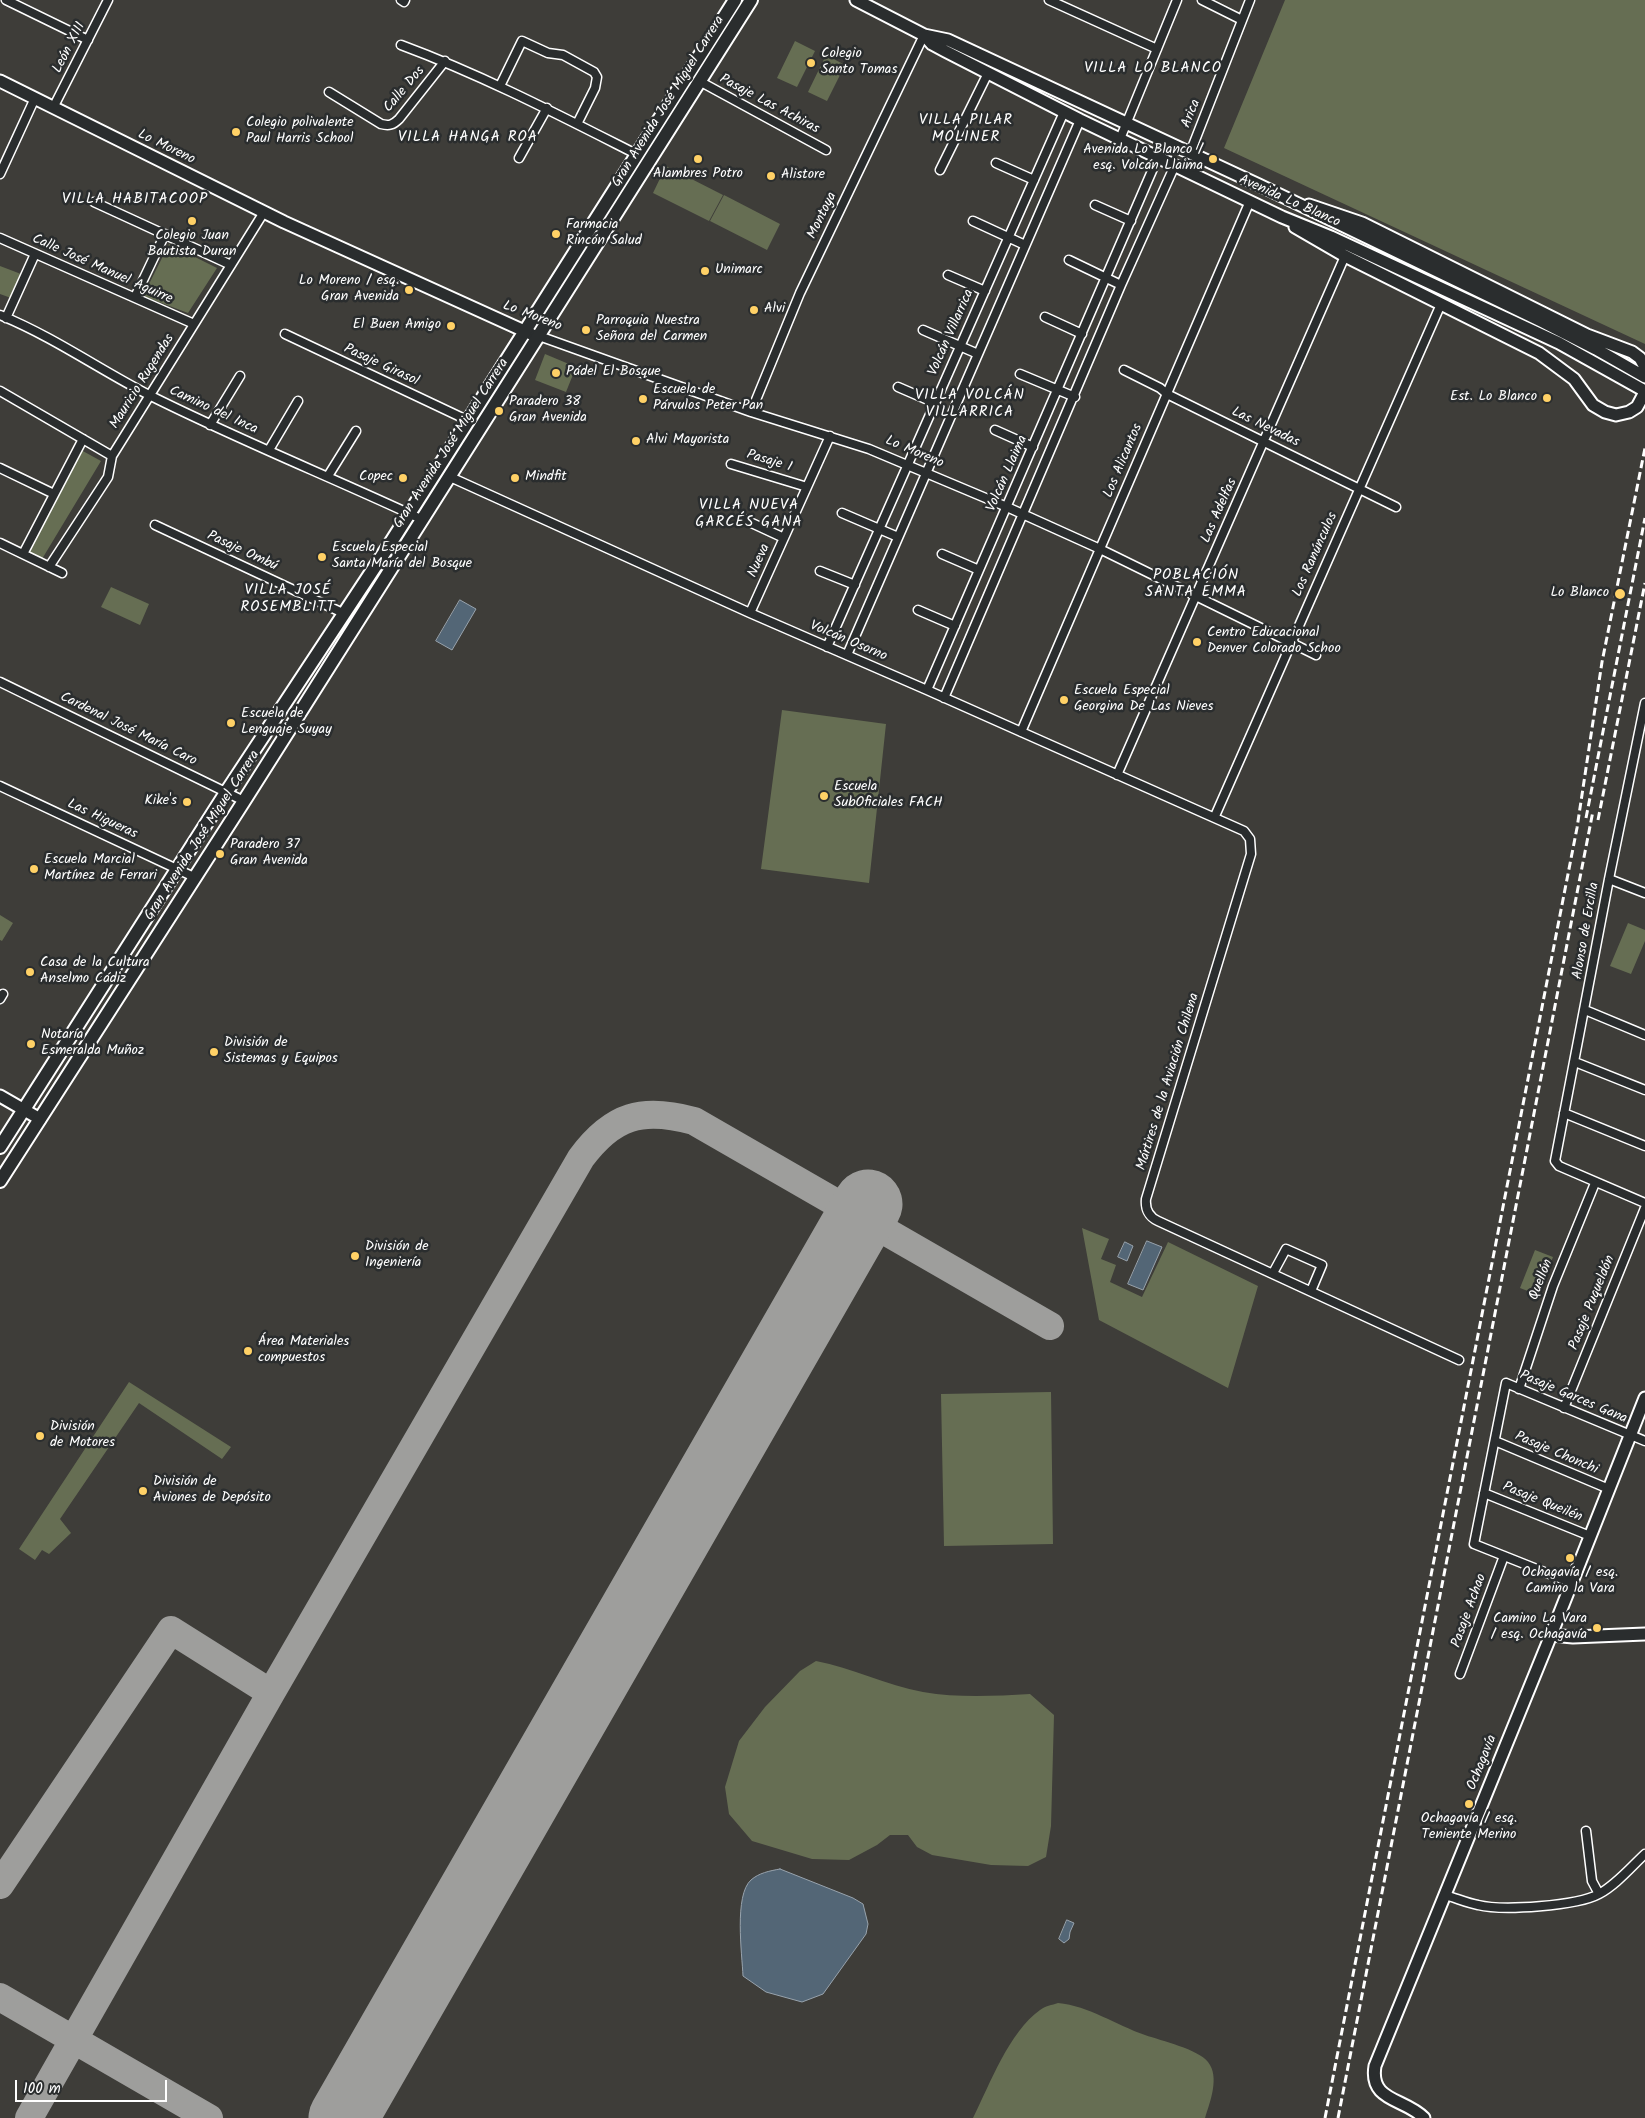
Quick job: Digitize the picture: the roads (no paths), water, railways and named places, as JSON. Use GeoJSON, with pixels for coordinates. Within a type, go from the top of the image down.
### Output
{"type":"FeatureCollection","features":[{"type":"Feature","properties":{"kind":"main road","name":"Gran Avenida José Miguel Carrera"},"geometry":{"type":"LineString","coordinates":[[0,1181],[244,801],[415,516],[467,420],[735,0]]}},
{"type":"Feature","properties":{"kind":"main road","name":"Gran Avenida José Miguel Carrera"},"geometry":{"type":"LineString","coordinates":[[0,1147],[227,791],[345,614],[415,516],[448,476],[701,82],[751,0]]}},
{"type":"Feature","properties":{"kind":"main road","name":"Avenida Lo Blanco"},"geometry":{"type":"LineString","coordinates":[[856,0],[924,35],[948,40],[1127,123],[1450,277],[1571,335],[1645,377]]}},
{"type":"Feature","properties":{"kind":"main road","name":"Avenida Lo Blanco"},"geometry":{"type":"LineString","coordinates":[[924,35],[937,47],[1080,120],[1282,217],[1331,236],[1558,343],[1645,391]]}},
{"type":"Feature","properties":{"kind":"main road","name":"Lo Moreno"},"geometry":{"type":"LineString","coordinates":[[0,82],[264,212],[524,333],[539,336]]}},
{"type":"Feature","properties":{"kind":"main road"},"geometry":{"type":"LineString","coordinates":[[1289,201],[1324,209],[1362,223],[1587,335],[1632,352],[1640,358],[1645,367]]}},
{"type":"Feature","properties":{"kind":"main road"},"geometry":{"type":"LineString","coordinates":[[1282,217],[1307,235],[1345,256],[1552,361],[1574,379],[1593,405],[1605,412],[1616,415],[1629,412],[1637,407],[1645,391]]}},
{"type":"Feature","properties":{"kind":"main road"},"geometry":{"type":"LineString","coordinates":[[0,1096],[40,1119]]}},
{"type":"Feature","properties":{"kind":"main road","name":"Ochagavía"},"geometry":{"type":"LineString","coordinates":[[1424,2118],[1416,2111],[1382,2093],[1376,2086],[1374,2071],[1645,1398]]}},
{"type":"Feature","properties":{"kind":"main road"},"geometry":{"type":"LineString","coordinates":[[1551,1635],[1573,1637],[1645,1634]]}},
{"type":"Feature","properties":{"kind":"street"},"geometry":{"type":"LineString","coordinates":[[6,0],[88,40]]}},
{"type":"Feature","properties":{"kind":"street","name":"León XIII"},"geometry":{"type":"LineString","coordinates":[[53,108],[108,0]]}},
{"type":"Feature","properties":{"kind":"street"},"geometry":{"type":"LineString","coordinates":[[1050,0],[1157,49]]}},
{"type":"Feature","properties":{"kind":"street"},"geometry":{"type":"LineString","coordinates":[[1120,139],[1177,0]]}},
{"type":"Feature","properties":{"kind":"street"},"geometry":{"type":"LineString","coordinates":[[1202,0],[1242,20]]}},
{"type":"Feature","properties":{"kind":"street","name":"Arica"},"geometry":{"type":"LineString","coordinates":[[1190,153],[1250,0]]}},
{"type":"Feature","properties":{"kind":"street","name":"Montoya"},"geometry":{"type":"LineString","coordinates":[[752,412],[800,293],[924,35]]}},
{"type":"Feature","properties":{"kind":"street"},"geometry":{"type":"LineString","coordinates":[[500,86],[522,41],[548,54],[563,55],[594,72],[597,77],[595,88],[577,124]]}},
{"type":"Feature","properties":{"kind":"street"},"geometry":{"type":"LineString","coordinates":[[401,45],[445,61],[500,86],[636,154]]}},
{"type":"Feature","properties":{"kind":"street","name":"Calle Dos"},"geometry":{"type":"LineString","coordinates":[[329,92],[387,126],[399,119],[445,61]]}},
{"type":"Feature","properties":{"kind":"street"},"geometry":{"type":"LineString","coordinates":[[940,170],[988,73]]}},
{"type":"Feature","properties":{"kind":"street","name":"Pasaje Las Achiras"},"geometry":{"type":"LineString","coordinates":[[701,82],[826,150]]}},
{"type":"Feature","properties":{"kind":"street"},"geometry":{"type":"LineString","coordinates":[[0,174],[35,98]]}},
{"type":"Feature","properties":{"kind":"street"},"geometry":{"type":"LineString","coordinates":[[519,158],[547,108]]}},
{"type":"Feature","properties":{"kind":"street","name":"Volcán Villarrica"},"geometry":{"type":"LineString","coordinates":[[827,648],[1064,112]]}},
{"type":"Feature","properties":{"kind":"street"},"geometry":{"type":"LineString","coordinates":[[847,655],[1080,120]]}},
{"type":"Feature","properties":{"kind":"street","name":"Volcán Llaima"},"geometry":{"type":"LineString","coordinates":[[927,690],[1158,157]]}},
{"type":"Feature","properties":{"kind":"street"},"geometry":{"type":"LineString","coordinates":[[996,163],[1034,180]]}},
{"type":"Feature","properties":{"kind":"street"},"geometry":{"type":"LineString","coordinates":[[944,698],[1075,397],[1121,285],[1175,165]]}},
{"type":"Feature","properties":{"kind":"street","name":"Los Alicantos"},"geometry":{"type":"LineString","coordinates":[[1021,732],[1250,201]]}},
{"type":"Feature","properties":{"kind":"street"},"geometry":{"type":"LineString","coordinates":[[94,202],[231,265]]}},
{"type":"Feature","properties":{"kind":"street"},"geometry":{"type":"LineString","coordinates":[[1095,205],[1131,221]]}},
{"type":"Feature","properties":{"kind":"street","name":"Mauricio Rugendas"},"geometry":{"type":"LineString","coordinates":[[48,566],[108,477],[112,456],[264,212]]}},
{"type":"Feature","properties":{"kind":"street"},"geometry":{"type":"LineString","coordinates":[[973,221],[1025,245]]}},
{"type":"Feature","properties":{"kind":"street"},"geometry":{"type":"LineString","coordinates":[[135,297],[165,234]]}},
{"type":"Feature","properties":{"kind":"street","name":"Calle José Manuel Aguirre"},"geometry":{"type":"LineString","coordinates":[[0,238],[194,324]]}},
{"type":"Feature","properties":{"kind":"street"},"geometry":{"type":"LineString","coordinates":[[3,317],[35,254]]}},
{"type":"Feature","properties":{"kind":"street","name":"Las Adelfas"},"geometry":{"type":"LineString","coordinates":[[1117,775],[1345,256]]}},
{"type":"Feature","properties":{"kind":"street"},"geometry":{"type":"LineString","coordinates":[[1069,260],[1121,285]]}},
{"type":"Feature","properties":{"kind":"street"},"geometry":{"type":"LineString","coordinates":[[948,275],[985,291]]}},
{"type":"Feature","properties":{"kind":"street","name":"Los Ranúnculos"},"geometry":{"type":"LineString","coordinates":[[1215,816],[1441,304]]}},
{"type":"Feature","properties":{"kind":"street","name":"Camino del Inca"},"geometry":{"type":"LineString","coordinates":[[3,317],[59,342],[112,375],[210,425],[415,516]]}},
{"type":"Feature","properties":{"kind":"street"},"geometry":{"type":"LineString","coordinates":[[1045,317],[1082,334]]}},
{"type":"Feature","properties":{"kind":"street"},"geometry":{"type":"LineString","coordinates":[[923,330],[978,354]]}},
{"type":"Feature","properties":{"kind":"street","name":"Pasaje Girasol"},"geometry":{"type":"LineString","coordinates":[[285,334],[467,420]]}},
{"type":"Feature","properties":{"kind":"street","name":"Lo Moreno"},"geometry":{"type":"LineString","coordinates":[[539,336],[752,412],[869,450],[1007,507],[1100,549],[1316,655]]}},
{"type":"Feature","properties":{"kind":"street","name":"Las Nevadas"},"geometry":{"type":"LineString","coordinates":[[1124,370],[1160,388],[1167,394],[1396,506]]}},
{"type":"Feature","properties":{"kind":"street"},"geometry":{"type":"LineString","coordinates":[[1020,374],[1075,397]]}},
{"type":"Feature","properties":{"kind":"street"},"geometry":{"type":"LineString","coordinates":[[210,425],[240,376]]}},
{"type":"Feature","properties":{"kind":"street"},"geometry":{"type":"LineString","coordinates":[[898,387],[935,403]]}},
{"type":"Feature","properties":{"kind":"street"},"geometry":{"type":"LineString","coordinates":[[0,391],[112,456]]}},
{"type":"Feature","properties":{"kind":"street"},"geometry":{"type":"LineString","coordinates":[[269,450],[298,401]]}},
{"type":"Feature","properties":{"kind":"street"},"geometry":{"type":"LineString","coordinates":[[995,430],[1033,447]]}},
{"type":"Feature","properties":{"kind":"street"},"geometry":{"type":"LineString","coordinates":[[328,476],[356,431]]}},
{"type":"Feature","properties":{"kind":"street","name":"Nueva"},"geometry":{"type":"LineString","coordinates":[[750,613],[803,486],[830,436]]}},
{"type":"Feature","properties":{"kind":"street"},"geometry":{"type":"LineString","coordinates":[[23,554],[83,439]]}},
{"type":"Feature","properties":{"kind":"street","name":"Pasaje 1"},"geometry":{"type":"LineString","coordinates":[[731,464],[803,486]]}},
{"type":"Feature","properties":{"kind":"street"},"geometry":{"type":"LineString","coordinates":[[0,468],[54,494]]}},
{"type":"Feature","properties":{"kind":"street","name":"Volcán Osorno"},"geometry":{"type":"LineString","coordinates":[[448,476],[827,648],[847,655],[1240,828]]}},
{"type":"Feature","properties":{"kind":"street"},"geometry":{"type":"LineString","coordinates":[[842,513],[898,537]]}},
{"type":"Feature","properties":{"kind":"street"},"geometry":{"type":"LineString","coordinates":[[742,518],[781,536]]}},
{"type":"Feature","properties":{"kind":"street","name":"Pasaje Ombú"},"geometry":{"type":"LineString","coordinates":[[155,525],[345,614]]}},
{"type":"Feature","properties":{"kind":"street"},"geometry":{"type":"LineString","coordinates":[[0,543],[62,573]]}},
{"type":"Feature","properties":{"kind":"street"},"geometry":{"type":"LineString","coordinates":[[942,554],[979,570]]}},
{"type":"Feature","properties":{"kind":"street"},"geometry":{"type":"LineString","coordinates":[[820,570],[855,585]]}},
{"type":"Feature","properties":{"kind":"street"},"geometry":{"type":"LineString","coordinates":[[918,610],[955,626]]}},
{"type":"Feature","properties":{"kind":"street","name":"Cardenal José María Caro"},"geometry":{"type":"LineString","coordinates":[[0,682],[227,791],[244,801]]}},
{"type":"Feature","properties":{"kind":"street","name":"Alonso de Ercilla"},"geometry":{"type":"LineString","coordinates":[[1594,1183],[1556,1163],[1609,880],[1645,703]]}},
{"type":"Feature","properties":{"kind":"street","name":"Las Higueras"},"geometry":{"type":"LineString","coordinates":[[0,786],[194,877]]}},
{"type":"Feature","properties":{"kind":"street","name":"Mártires de la Aviación Chilena"},"geometry":{"type":"LineString","coordinates":[[1240,828],[1250,840],[1251,854],[1146,1199],[1146,1207],[1155,1220],[1459,1360]]}},
{"type":"Feature","properties":{"kind":"street"},"geometry":{"type":"LineString","coordinates":[[1609,880],[1645,893]]}},
{"type":"Feature","properties":{"kind":"street"},"geometry":{"type":"LineString","coordinates":[[1585,1010],[1645,1035]]}},
{"type":"Feature","properties":{"kind":"street"},"geometry":{"type":"LineString","coordinates":[[1574,1062],[1645,1090]]}},
{"type":"Feature","properties":{"kind":"street"},"geometry":{"type":"LineString","coordinates":[[1564,1113],[1645,1146]]}},
{"type":"Feature","properties":{"kind":"street"},"geometry":{"type":"LineString","coordinates":[[1594,1183],[1645,1203]]}},
{"type":"Feature","properties":{"kind":"street","name":"Quellón"},"geometry":{"type":"LineString","coordinates":[[1519,1389],[1553,1286],[1594,1183]]}},
{"type":"Feature","properties":{"kind":"street","name":"Pasaje Puqueldón"},"geometry":{"type":"LineString","coordinates":[[1564,1408],[1645,1208]]}},
{"type":"Feature","properties":{"kind":"street"},"geometry":{"type":"LineString","coordinates":[[1273,1273],[1286,1249],[1322,1265],[1311,1291]]}},
{"type":"Feature","properties":{"kind":"street","name":"Pasaje Garces Gana"},"geometry":{"type":"LineString","coordinates":[[1494,1441],[1506,1383],[1645,1441]]}},
{"type":"Feature","properties":{"kind":"street"},"geometry":{"type":"LineString","coordinates":[[1494,1441],[1474,1544],[1572,1583]]}},
{"type":"Feature","properties":{"kind":"street","name":"Pasaje Chonchi"},"geometry":{"type":"LineString","coordinates":[[1494,1441],[1609,1489]]}},
{"type":"Feature","properties":{"kind":"street","name":"Pasaje Queilén"},"geometry":{"type":"LineString","coordinates":[[1484,1494],[1590,1536]]}},
{"type":"Feature","properties":{"kind":"street","name":"Pasaje Achao"},"geometry":{"type":"LineString","coordinates":[[1460,1674],[1504,1556]]}},
{"type":"Feature","properties":{"kind":"street"},"geometry":{"type":"LineString","coordinates":[[1586,1831],[1592,1881],[1599,1894]]}},
{"type":"Feature","properties":{"kind":"street"},"geometry":{"type":"LineString","coordinates":[[1445,1895],[1478,1905],[1513,1907],[1584,1899],[1599,1894],[1645,1854]]}},
{"type":"Feature","properties":{"kind":"water"},"geometry":{"type":"Polygon","coordinates":[[[460,600],[476,609],[452,650],[436,641],[460,600]]]}},
{"type":"Feature","properties":{"kind":"water"},"geometry":{"type":"Polygon","coordinates":[[[1147,1241],[1162,1247],[1143,1290],[1128,1284],[1147,1241]]]}},
{"type":"Feature","properties":{"kind":"water"},"geometry":{"type":"Polygon","coordinates":[[[1125,1242],[1133,1246],[1127,1261],[1118,1257],[1125,1242]]]}},
{"type":"Feature","properties":{"kind":"water"},"geometry":{"type":"Polygon","coordinates":[[[780,1869],[853,1898],[863,1904],[868,1924],[866,1934],[823,1994],[802,2002],[766,1992],[743,1976],[740,1925],[742,1898],[751,1880],[757,1876],[780,1869]]]}},
{"type":"Feature","properties":{"kind":"water"},"geometry":{"type":"Polygon","coordinates":[[[1067,1920],[1074,1923],[1069,1939],[1064,1943],[1059,1939],[1067,1920]]]}},
{"type":"Feature","properties":{"kind":"railway"},"geometry":{"type":"LineString","coordinates":[[1325,2118],[1577,828],[1602,662],[1645,448]]}},
{"type":"Feature","properties":{"kind":"railway"},"geometry":{"type":"LineString","coordinates":[[1586,818],[1645,518]]}},
{"type":"Feature","properties":{"kind":"railway"},"geometry":{"type":"LineString","coordinates":[[1598,820],[1645,583]]}},
{"type":"Feature","properties":{"kind":"railway"},"geometry":{"type":"LineString","coordinates":[[1338,2118],[1593,811]]}},
{"type":"Feature","properties":{"kind":"place","name":"Colegio Santo Tomas"},"geometry":{"type":"Point","coordinates":[811,63]}},
{"type":"Feature","properties":{"kind":"place","name":"Colegio polivalente Paul Harris School"},"geometry":{"type":"Point","coordinates":[236,132]}},
{"type":"Feature","properties":{"kind":"place","name":"Alambres Potro"},"geometry":{"type":"Point","coordinates":[698,159]}},
{"type":"Feature","properties":{"kind":"place","name":"Avenida Lo Blanco / esq. Volcán Llaima"},"geometry":{"type":"Point","coordinates":[1213,159]}},
{"type":"Feature","properties":{"kind":"place","name":"Alistore"},"geometry":{"type":"Point","coordinates":[771,176]}},
{"type":"Feature","properties":{"kind":"place","name":"Colegio Juan Bautista Duran"},"geometry":{"type":"Point","coordinates":[192,221]}},
{"type":"Feature","properties":{"kind":"place","name":"Farmacia Rincón Salud"},"geometry":{"type":"Point","coordinates":[556,234]}},
{"type":"Feature","properties":{"kind":"place","name":"Unimarc"},"geometry":{"type":"Point","coordinates":[705,271]}},
{"type":"Feature","properties":{"kind":"place","name":"Lo Moreno / esq. Gran Avenida"},"geometry":{"type":"Point","coordinates":[409,290]}},
{"type":"Feature","properties":{"kind":"place","name":"Alvi"},"geometry":{"type":"Point","coordinates":[754,310]}},
{"type":"Feature","properties":{"kind":"place","name":"El Buen Amigo"},"geometry":{"type":"Point","coordinates":[451,326]}},
{"type":"Feature","properties":{"kind":"place","name":"Parroquia Nuestra Señora del Carmen"},"geometry":{"type":"Point","coordinates":[586,330]}},
{"type":"Feature","properties":{"kind":"place","name":"Pádel El Bosque"},"geometry":{"type":"Point","coordinates":[556,373]}},
{"type":"Feature","properties":{"kind":"place","name":"Est. Lo Blanco"},"geometry":{"type":"Point","coordinates":[1547,398]}},
{"type":"Feature","properties":{"kind":"place","name":"Escuela de Párvulos Peter Pan"},"geometry":{"type":"Point","coordinates":[643,399]}},
{"type":"Feature","properties":{"kind":"place","name":"Paradero 38 Gran Avenida"},"geometry":{"type":"Point","coordinates":[499,411]}},
{"type":"Feature","properties":{"kind":"place","name":"Alvi Mayorista"},"geometry":{"type":"Point","coordinates":[636,441]}},
{"type":"Feature","properties":{"kind":"place","name":"Copec"},"geometry":{"type":"Point","coordinates":[403,478]}},
{"type":"Feature","properties":{"kind":"place","name":"Mindfit"},"geometry":{"type":"Point","coordinates":[515,478]}},
{"type":"Feature","properties":{"kind":"place","name":"Escuela Especial Santa María del Bosque"},"geometry":{"type":"Point","coordinates":[322,557]}},
{"type":"Feature","properties":{"kind":"place","name":"Lo Blanco"},"geometry":{"type":"Point","coordinates":[1620,594]}},
{"type":"Feature","properties":{"kind":"place","name":"Centro Educacional Denver Colorado Schoo"},"geometry":{"type":"Point","coordinates":[1197,642]}},
{"type":"Feature","properties":{"kind":"place","name":"Escuela Especial Georgina De Las Nieves"},"geometry":{"type":"Point","coordinates":[1064,700]}},
{"type":"Feature","properties":{"kind":"place","name":"Escuela de Lenguaje Suyay"},"geometry":{"type":"Point","coordinates":[231,723]}},
{"type":"Feature","properties":{"kind":"place","name":"Escuela SubOficiales FACH"},"geometry":{"type":"Point","coordinates":[824,796]}},
{"type":"Feature","properties":{"kind":"place","name":"Kike's"},"geometry":{"type":"Point","coordinates":[187,802]}},
{"type":"Feature","properties":{"kind":"place","name":"Paradero 37 Gran Avenida"},"geometry":{"type":"Point","coordinates":[220,854]}},
{"type":"Feature","properties":{"kind":"place","name":"Escuela Marcial Martínez de Ferrari"},"geometry":{"type":"Point","coordinates":[34,869]}},
{"type":"Feature","properties":{"kind":"place","name":"Casa de la Cultura Anselmo Cádiz"},"geometry":{"type":"Point","coordinates":[30,972]}},
{"type":"Feature","properties":{"kind":"place","name":"Notaría Esmeralda Muñoz"},"geometry":{"type":"Point","coordinates":[31,1044]}},
{"type":"Feature","properties":{"kind":"place","name":"División de Sistemas y Equipos"},"geometry":{"type":"Point","coordinates":[214,1052]}},
{"type":"Feature","properties":{"kind":"place","name":"División de Ingeniería"},"geometry":{"type":"Point","coordinates":[355,1256]}},
{"type":"Feature","properties":{"kind":"place","name":"Área Materiales compuestos"},"geometry":{"type":"Point","coordinates":[248,1351]}},
{"type":"Feature","properties":{"kind":"place","name":"División de Motores"},"geometry":{"type":"Point","coordinates":[40,1436]}},
{"type":"Feature","properties":{"kind":"place","name":"División de Aviones de Depósito"},"geometry":{"type":"Point","coordinates":[143,1491]}},
{"type":"Feature","properties":{"kind":"place","name":"Ochagavía / esq. Camino la Vara"},"geometry":{"type":"Point","coordinates":[1570,1558]}},
{"type":"Feature","properties":{"kind":"place","name":"Camino La Vara / esq. Ochagavía"},"geometry":{"type":"Point","coordinates":[1597,1628]}},
{"type":"Feature","properties":{"kind":"place","name":"Ochagavía / esq. Teniente Merino"},"geometry":{"type":"Point","coordinates":[1469,1804]}},
{"type":"Feature","properties":{"kind":"district","name":"VILLA LO BLANCO"},"geometry":{"type":"Point","coordinates":[1153,69]}},
{"type":"Feature","properties":{"kind":"district","name":"VILLA PILAR MOLINER"},"geometry":{"type":"Point","coordinates":[966,130]}},
{"type":"Feature","properties":{"kind":"district","name":"VILLA HANGA ROA"},"geometry":{"type":"Point","coordinates":[468,138]}},
{"type":"Feature","properties":{"kind":"district","name":"VILLA HABITACOOP"},"geometry":{"type":"Point","coordinates":[135,200]}},
{"type":"Feature","properties":{"kind":"district","name":"VILLA VOLCÁN VILLARRICA"},"geometry":{"type":"Point","coordinates":[970,404]}},
{"type":"Feature","properties":{"kind":"district","name":"VILLA NUEVA GARCÉS GANA"},"geometry":{"type":"Point","coordinates":[749,514]}},
{"type":"Feature","properties":{"kind":"district","name":"POBLACIÓN SANTA EMMA"},"geometry":{"type":"Point","coordinates":[1196,584]}},
{"type":"Feature","properties":{"kind":"district","name":"VILLA JOSÉ ROSEMBLITT"},"geometry":{"type":"Point","coordinates":[288,600]}}]}
